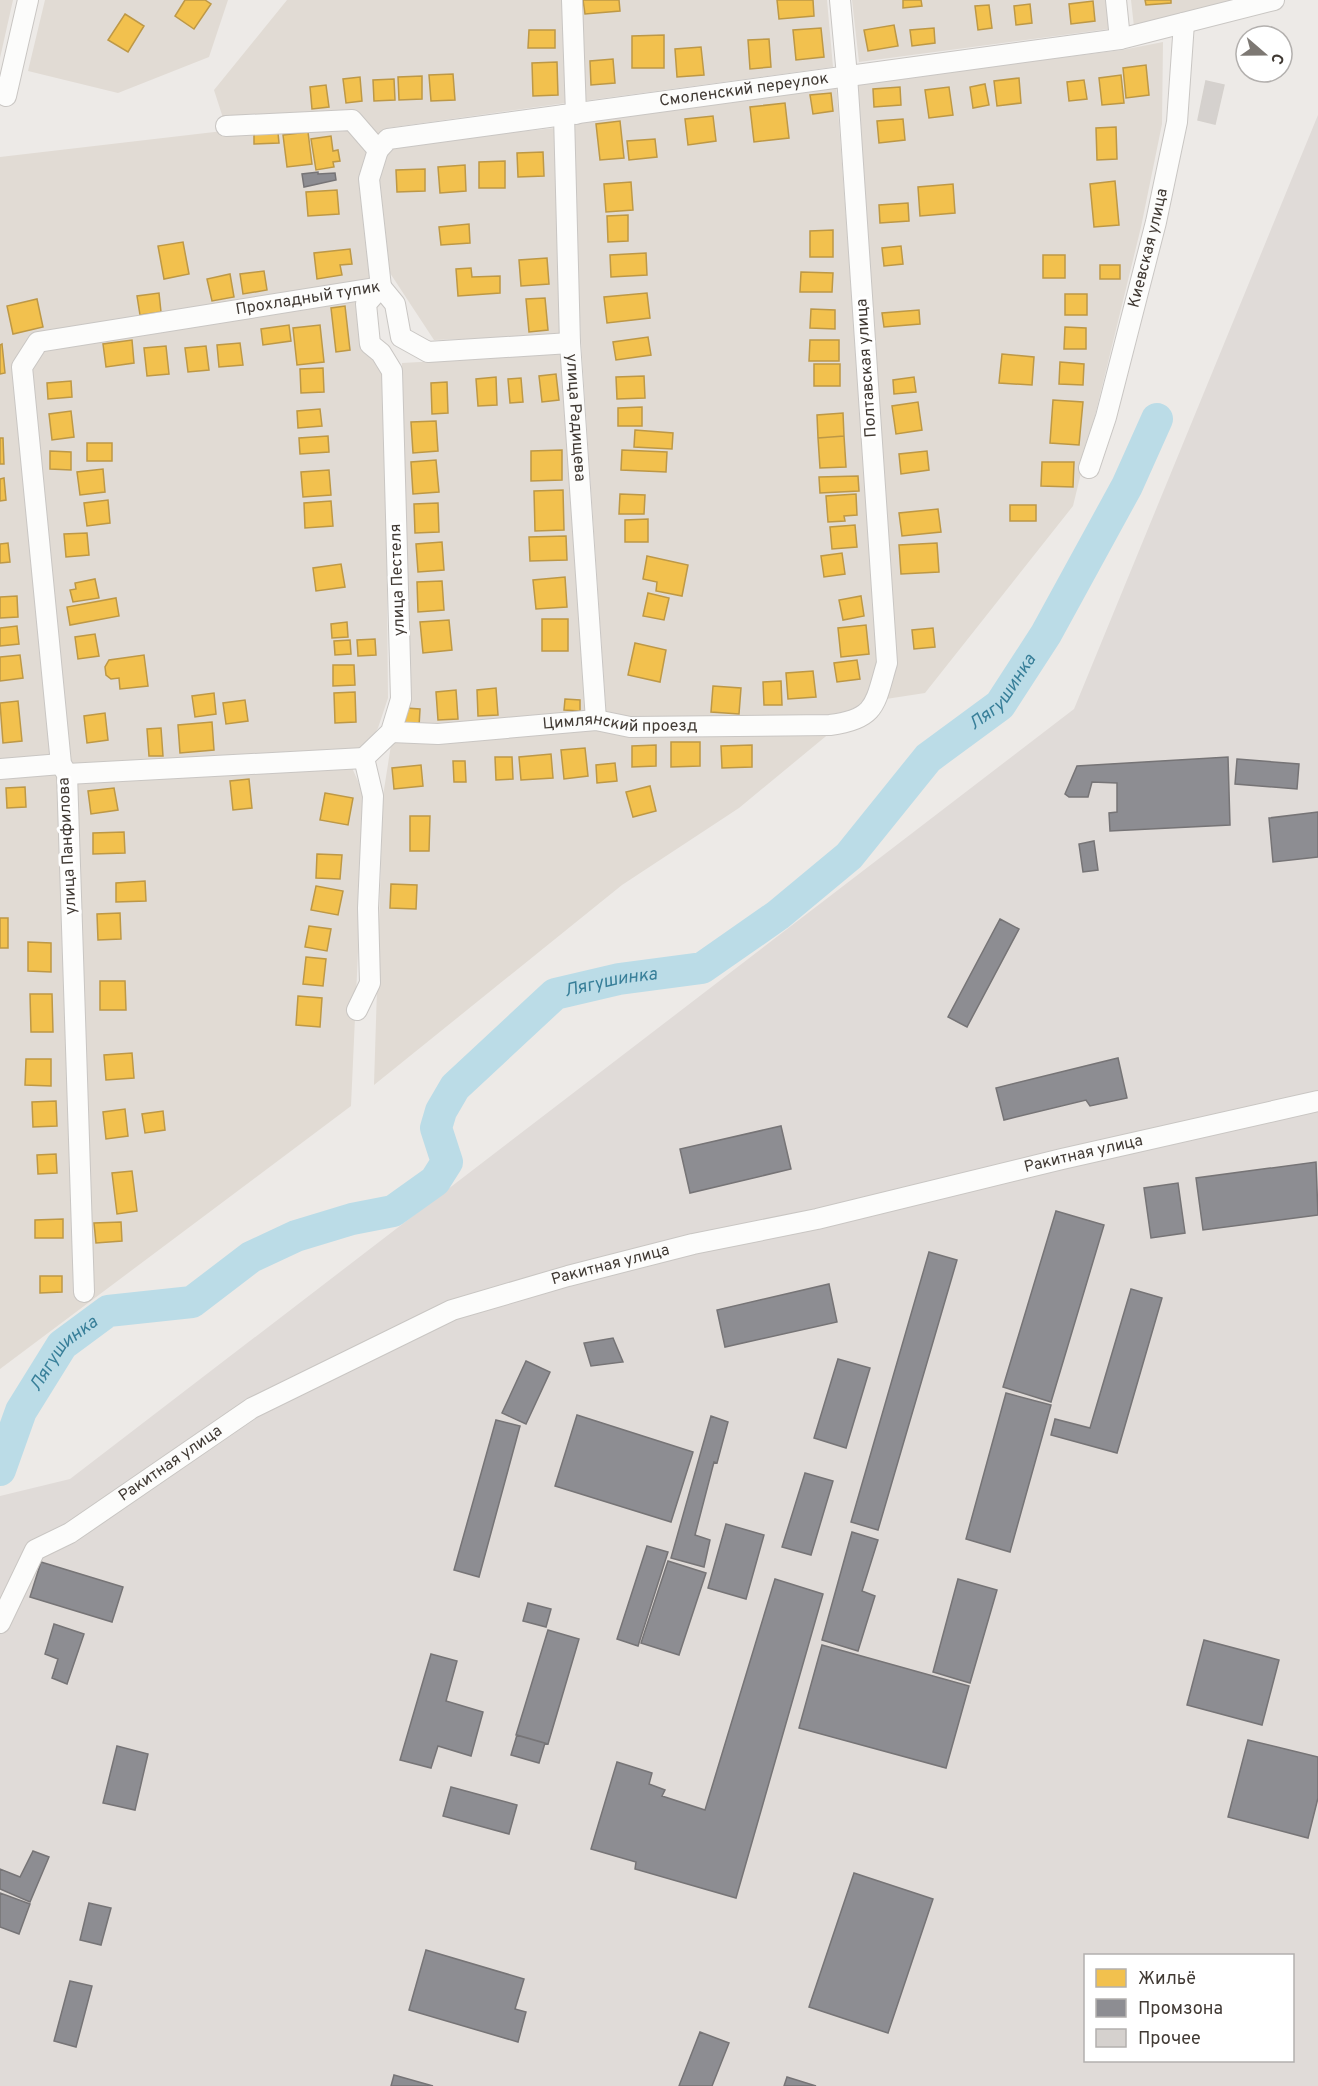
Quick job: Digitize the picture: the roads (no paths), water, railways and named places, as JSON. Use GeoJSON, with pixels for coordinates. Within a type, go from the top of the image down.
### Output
{"type":"FeatureCollection","features":[{"type":"Feature","properties":{"kind":"street"},"geometry":{"type":"LineString","coordinates":[[6,96],[28,0]]}},
{"type":"Feature","properties":{"kind":"street","name":"улица Радищева"},"geometry":{"type":"LineString","coordinates":[[572,0],[570,343],[596,720]]}},
{"type":"Feature","properties":{"kind":"street","name":"Полтавская улица"},"geometry":{"type":"LineString","coordinates":[[840,0],[887,663],[876,699],[866,716],[850,723]]}},
{"type":"Feature","properties":{"kind":"street"},"geometry":{"type":"LineString","coordinates":[[1116,0],[1120,39]]}},
{"type":"Feature","properties":{"kind":"street","name":"Смоленский переулок"},"geometry":{"type":"LineString","coordinates":[[378,150],[388,139],[1120,39],[1274,0]]}},
{"type":"Feature","properties":{"kind":"street","name":"Киевская улица"},"geometry":{"type":"LineString","coordinates":[[1089,468],[1106,417],[1158,211],[1177,122],[1184,23]]}},
{"type":"Feature","properties":{"kind":"street"},"geometry":{"type":"LineString","coordinates":[[226,126],[352,120],[378,150],[369,179],[381,287]]}},
{"type":"Feature","properties":{"kind":"street","name":"Прохладный тупик"},"geometry":{"type":"LineString","coordinates":[[22,367],[38,342],[381,287],[395,304],[392,353]]}},
{"type":"Feature","properties":{"kind":"street","name":"улица Пестеля"},"geometry":{"type":"LineString","coordinates":[[364,758],[391,732],[401,699],[392,353],[370,344],[366,304],[381,287]]}},
{"type":"Feature","properties":{"kind":"street"},"geometry":{"type":"LineString","coordinates":[[392,353],[570,343]]}},
{"type":"Feature","properties":{"kind":"street","name":"улица Панфилова"},"geometry":{"type":"LineString","coordinates":[[22,367],[64,769],[84,1292]]}},
{"type":"Feature","properties":{"kind":"street","name":"Цимлянский проезд"},"geometry":{"type":"LineString","coordinates":[[391,732],[438,734],[596,720],[630,727],[810,726],[850,723]]}},
{"type":"Feature","properties":{"kind":"street"},"geometry":{"type":"LineString","coordinates":[[0,769],[64,769],[364,758],[373,796],[368,908],[370,983],[357,1010]]}},
{"type":"Feature","properties":{"kind":"street","name":"Ракитная улица"},"geometry":{"type":"LineString","coordinates":[[0,1623],[35,1550],[70,1533],[252,1408],[452,1310],[559,1278],[693,1244],[817,1219],[1318,1101]]}},
{"type":"Feature","properties":{"kind":"waterway","name":"Лягушинка"},"geometry":{"type":"LineString","coordinates":[[0,1470],[21,1411],[62,1345],[108,1311],[192,1302],[251,1257],[296,1236],[352,1219],[393,1211],[435,1181],[447,1162],[436,1128],[441,1111],[455,1087],[555,994],[619,979],[702,968],[778,915],[849,856],[928,758],[1000,705],[1046,634],[1127,486],[1157,419]]}}]}
